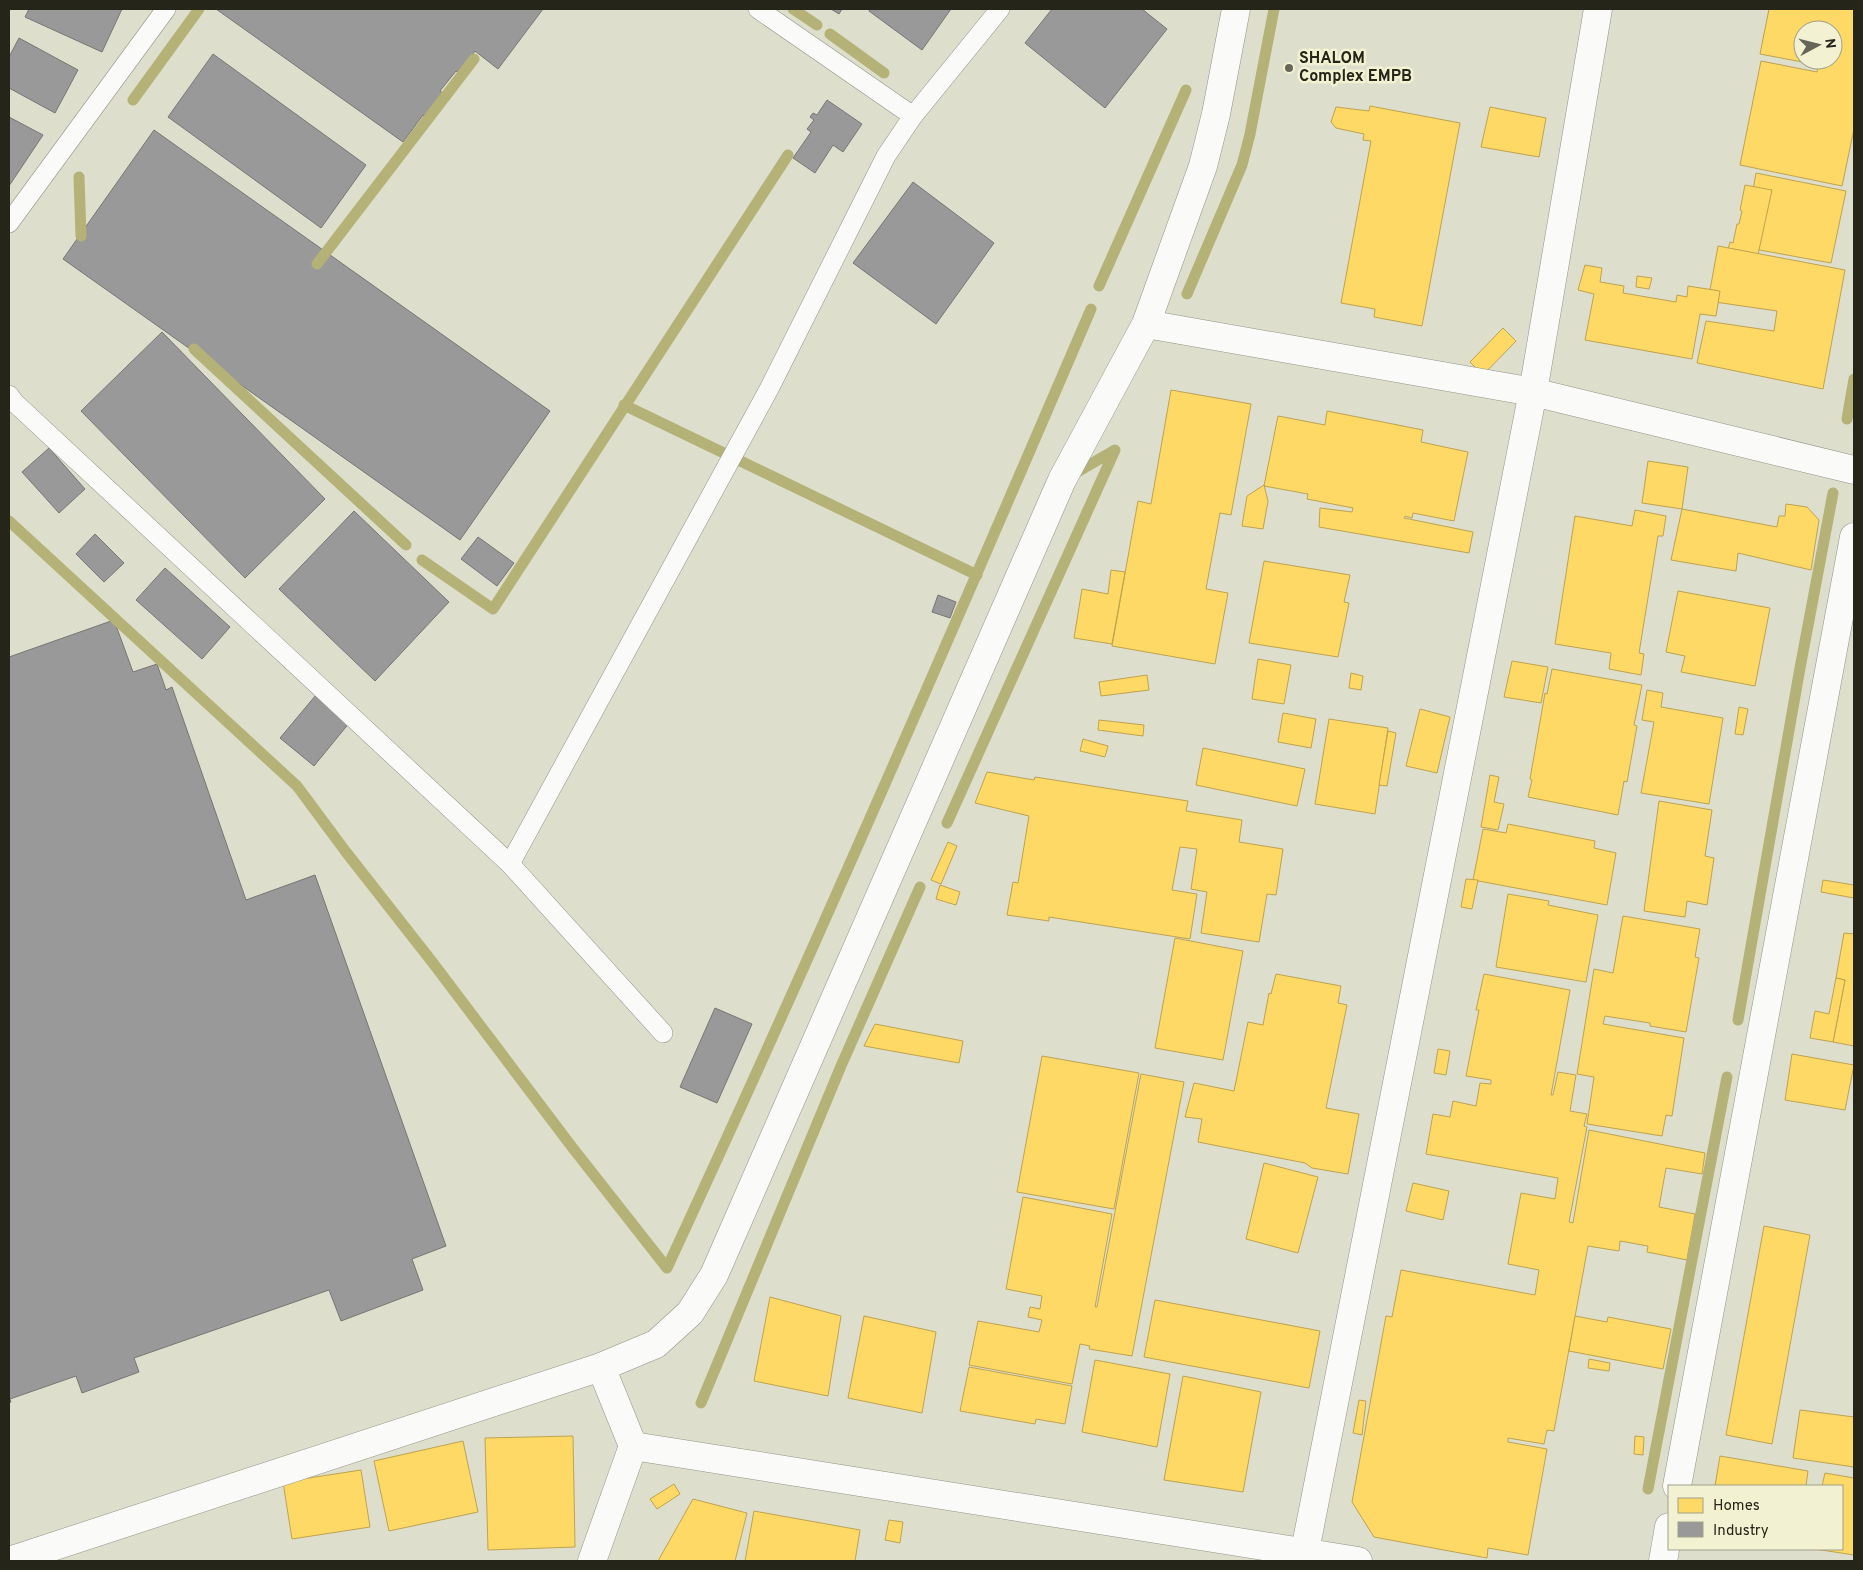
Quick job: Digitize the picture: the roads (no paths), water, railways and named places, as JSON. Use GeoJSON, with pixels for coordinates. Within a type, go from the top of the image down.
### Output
{"type":"FeatureCollection","features":[{"type":"Feature","properties":{"kind":"street"},"geometry":{"type":"LineString","coordinates":[[9,1561],[601,1367],[656,1344],[690,1313],[714,1275],[1062,480],[1146,324],[1203,166],[1216,114],[1236,9]]}},
{"type":"Feature","properties":{"kind":"street"},"geometry":{"type":"LineString","coordinates":[[1304,1557],[1533,392],[1598,9]]}},
{"type":"Feature","properties":{"kind":"street"},"geometry":{"type":"LineString","coordinates":[[1146,324],[1533,392],[1854,470]]}},
{"type":"Feature","properties":{"kind":"street"},"geometry":{"type":"LineString","coordinates":[[1677,1485],[1854,537]]}},
{"type":"Feature","properties":{"kind":"street"},"geometry":{"type":"LineString","coordinates":[[592,1561],[633,1446],[601,1367]]}},
{"type":"Feature","properties":{"kind":"street"},"geometry":{"type":"LineString","coordinates":[[633,1446],[1304,1557],[1358,1561]]}},
{"type":"Feature","properties":{"kind":"street"},"geometry":{"type":"LineString","coordinates":[[1663,1561],[1668,1533]]}},
{"type":"Feature","properties":{"kind":"lane"},"geometry":{"type":"LineString","coordinates":[[9,223],[166,9]]}},
{"type":"Feature","properties":{"kind":"lane"},"geometry":{"type":"LineString","coordinates":[[758,9],[913,116]]}},
{"type":"Feature","properties":{"kind":"lane"},"geometry":{"type":"LineString","coordinates":[[510,864],[769,389],[886,156],[913,116],[1000,9]]}},
{"type":"Feature","properties":{"kind":"lane"},"geometry":{"type":"LineString","coordinates":[[10,401],[510,864],[663,1033]]}},
{"type":"Feature","properties":{"kind":"waterway"},"geometry":{"type":"LineString","coordinates":[[133,100],[199,9]]}},
{"type":"Feature","properties":{"kind":"waterway"},"geometry":{"type":"LineString","coordinates":[[793,9],[817,25]]}},
{"type":"Feature","properties":{"kind":"waterway"},"geometry":{"type":"LineString","coordinates":[[1187,294],[1242,165],[1250,134],[1274,9]]}},
{"type":"Feature","properties":{"kind":"waterway"},"geometry":{"type":"LineString","coordinates":[[830,34],[884,73]]}},
{"type":"Feature","properties":{"kind":"waterway"},"geometry":{"type":"LineString","coordinates":[[317,264],[474,59]]}},
{"type":"Feature","properties":{"kind":"waterway"},"geometry":{"type":"LineString","coordinates":[[1099,286],[1186,90]]}},
{"type":"Feature","properties":{"kind":"waterway"},"geometry":{"type":"LineString","coordinates":[[422,560],[493,609],[788,155]]}},
{"type":"Feature","properties":{"kind":"waterway"},"geometry":{"type":"LineString","coordinates":[[79,177],[81,236]]}},
{"type":"Feature","properties":{"kind":"waterway"},"geometry":{"type":"LineString","coordinates":[[9,521],[297,786],[572,1147],[667,1268],[829,910],[1091,309]]}},
{"type":"Feature","properties":{"kind":"waterway"},"geometry":{"type":"LineString","coordinates":[[194,349],[406,545]]}},
{"type":"Feature","properties":{"kind":"waterway"},"geometry":{"type":"LineString","coordinates":[[1847,419],[1854,379]]}},
{"type":"Feature","properties":{"kind":"waterway"},"geometry":{"type":"LineString","coordinates":[[624,405],[977,575]]}},
{"type":"Feature","properties":{"kind":"waterway"},"geometry":{"type":"LineString","coordinates":[[947,823],[1115,450],[1072,475]]}},
{"type":"Feature","properties":{"kind":"waterway"},"geometry":{"type":"LineString","coordinates":[[1738,1020],[1833,493]]}},
{"type":"Feature","properties":{"kind":"waterway"},"geometry":{"type":"LineString","coordinates":[[701,1403],[841,1066],[920,887]]}},
{"type":"Feature","properties":{"kind":"waterway"},"geometry":{"type":"LineString","coordinates":[[1648,1489],[1727,1077]]}},
{"type":"Feature","properties":{"kind":"place","name":"SHALOM Complex EMPB"},"geometry":{"type":"Point","coordinates":[1289,68]}}]}
